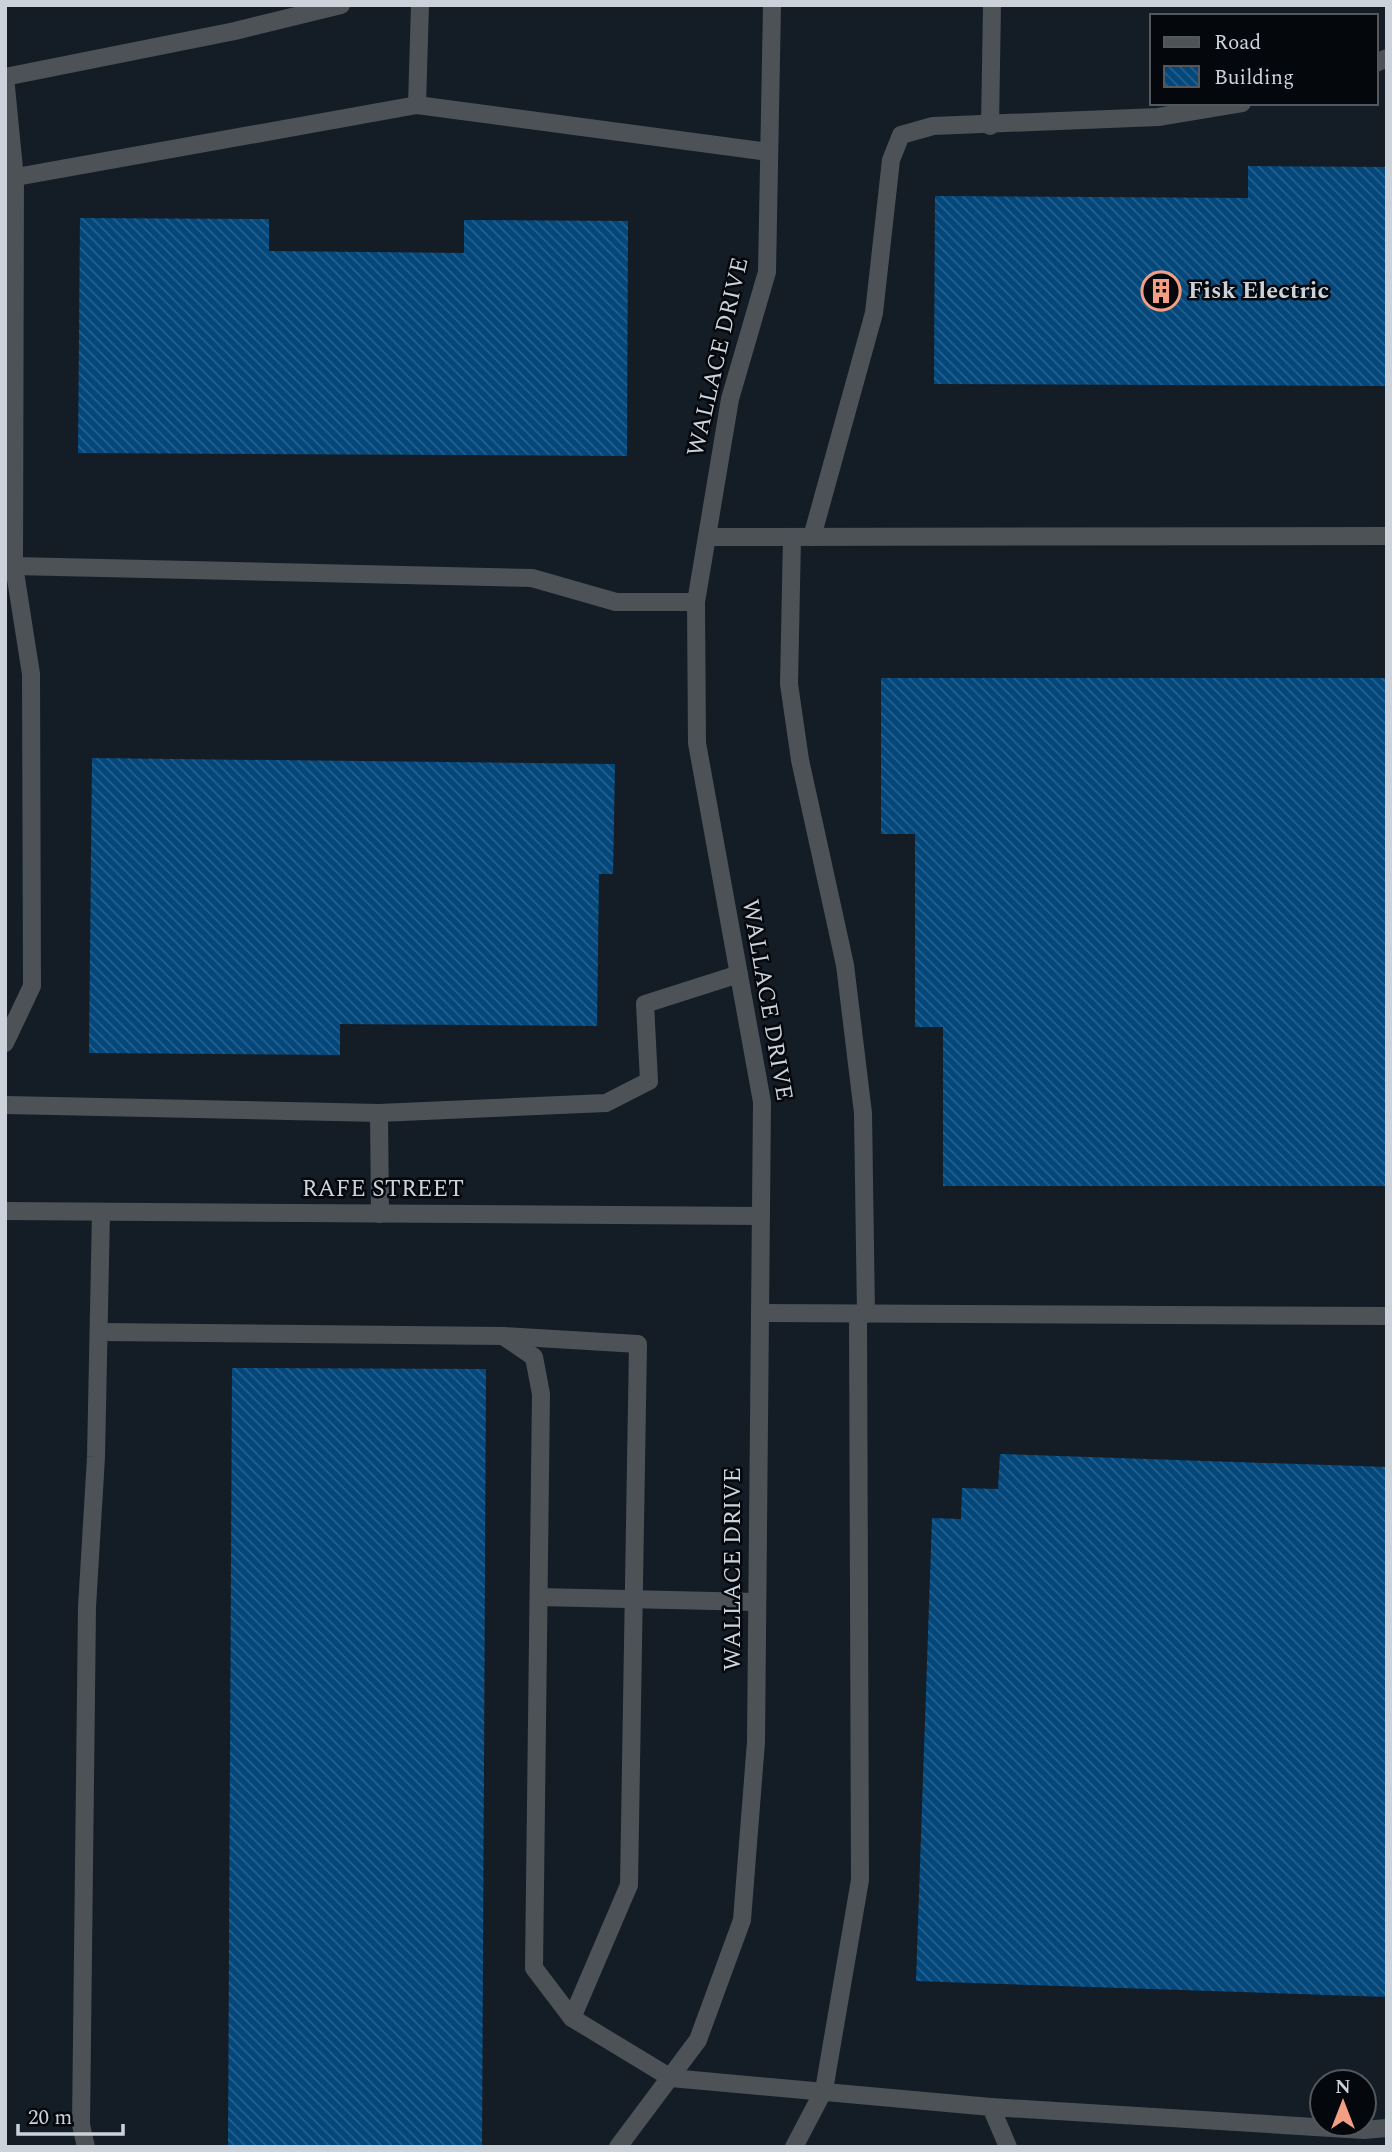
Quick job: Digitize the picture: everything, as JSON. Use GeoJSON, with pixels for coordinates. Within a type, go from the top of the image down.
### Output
{"type":"FeatureCollection","features":[{"type":"Feature","properties":{"kind":"street"},"geometry":{"type":"LineString","coordinates":[[5,1043],[32,986],[31,674],[14,566],[10,179],[5,77],[235,31],[341,5]]}},
{"type":"Feature","properties":{"kind":"street"},"geometry":{"type":"LineString","coordinates":[[417,105],[420,5]]}},
{"type":"Feature","properties":{"kind":"street","name":"WALLACE DRIVE"},"geometry":{"type":"LineString","coordinates":[[618,2147],[698,2040],[742,1920],[756,1742],[762,1102],[696,743],[696,602],[730,399],[766,272],[772,5]]}},
{"type":"Feature","properties":{"kind":"street"},"geometry":{"type":"LineString","coordinates":[[990,126],[992,5]]}},
{"type":"Feature","properties":{"kind":"street"},"geometry":{"type":"LineString","coordinates":[[10,179],[417,105],[769,152]]}},
{"type":"Feature","properties":{"kind":"street"},"geometry":{"type":"LineString","coordinates":[[813,537],[874,313],[891,160],[901,135],[933,126],[990,126],[1158,117],[1230,105]]}},
{"type":"Feature","properties":{"kind":"street"},"geometry":{"type":"LineString","coordinates":[[707,537],[1387,536]]}},
{"type":"Feature","properties":{"kind":"street"},"geometry":{"type":"LineString","coordinates":[[792,537],[789,684],[800,760],[845,965],[863,1114],[860,1880],[824,2090],[794,2147]]}},
{"type":"Feature","properties":{"kind":"street"},"geometry":{"type":"LineString","coordinates":[[14,566],[532,578],[616,602],[696,602]]}},
{"type":"Feature","properties":{"kind":"street"},"geometry":{"type":"LineString","coordinates":[[5,1105],[379,1113],[606,1103],[649,1081],[645,1004],[739,974]]}},
{"type":"Feature","properties":{"kind":"street"},"geometry":{"type":"LineString","coordinates":[[379,1113],[380,1214]]}},
{"type":"Feature","properties":{"kind":"street","name":"RAFE STREET"},"geometry":{"type":"LineString","coordinates":[[5,1211],[761,1216]]}},
{"type":"Feature","properties":{"kind":"street"},"geometry":{"type":"LineString","coordinates":[[86,2147],[81,2124],[87,1607],[99,1332],[101,1212]]}},
{"type":"Feature","properties":{"kind":"street"},"geometry":{"type":"LineString","coordinates":[[760,1313],[1387,1316]]}},
{"type":"Feature","properties":{"kind":"street"},"geometry":{"type":"LineString","coordinates":[[99,1332],[503,1336],[638,1344],[629,1885],[572,2018]]}},
{"type":"Feature","properties":{"kind":"street"},"geometry":{"type":"LineString","coordinates":[[503,1336],[534,1357],[541,1394],[534,1969],[572,2018],[671,2078],[990,2106],[1364,2130],[1387,2128]]}},
{"type":"Feature","properties":{"kind":"street"},"geometry":{"type":"LineString","coordinates":[[539,1597],[757,1602]]}},
{"type":"Feature","properties":{"kind":"street"},"geometry":{"type":"LineString","coordinates":[[990,2106],[1008,2147]]}},
{"type":"Feature","properties":{"kind":"building","name":"Fisk Electric"},"geometry":{"type":"Polygon","coordinates":[[[1248,166],[1387,167],[1387,386],[934,384],[935,196],[1248,198],[1248,166]]]}},
{"type":"Feature","properties":{"kind":"building"},"geometry":{"type":"Polygon","coordinates":[[[80,218],[269,219],[269,251],[464,253],[464,220],[628,221],[627,456],[78,453],[80,218]]]}},
{"type":"Feature","properties":{"kind":"building"},"geometry":{"type":"Polygon","coordinates":[[[881,678],[1387,678],[1387,1186],[943,1186],[943,1027],[915,1027],[915,834],[881,834],[881,678]]]}},
{"type":"Feature","properties":{"kind":"building"},"geometry":{"type":"Polygon","coordinates":[[[92,758],[615,764],[613,874],[599,874],[597,1026],[340,1024],[340,1055],[89,1053],[92,758]]]}},
{"type":"Feature","properties":{"kind":"building"},"geometry":{"type":"Polygon","coordinates":[[[232,1368],[486,1369],[482,2147],[228,2147],[232,1368]]]}},
{"type":"Feature","properties":{"kind":"building"},"geometry":{"type":"Polygon","coordinates":[[[1000,1454],[1387,1467],[1387,1997],[916,1981],[932,1518],[961,1519],[962,1488],[998,1489],[1000,1454]]]}},
{"type":"Feature","properties":{"kind":"place","name":"Fisk Electric"},"geometry":{"type":"Point","coordinates":[1161,291]}}]}
